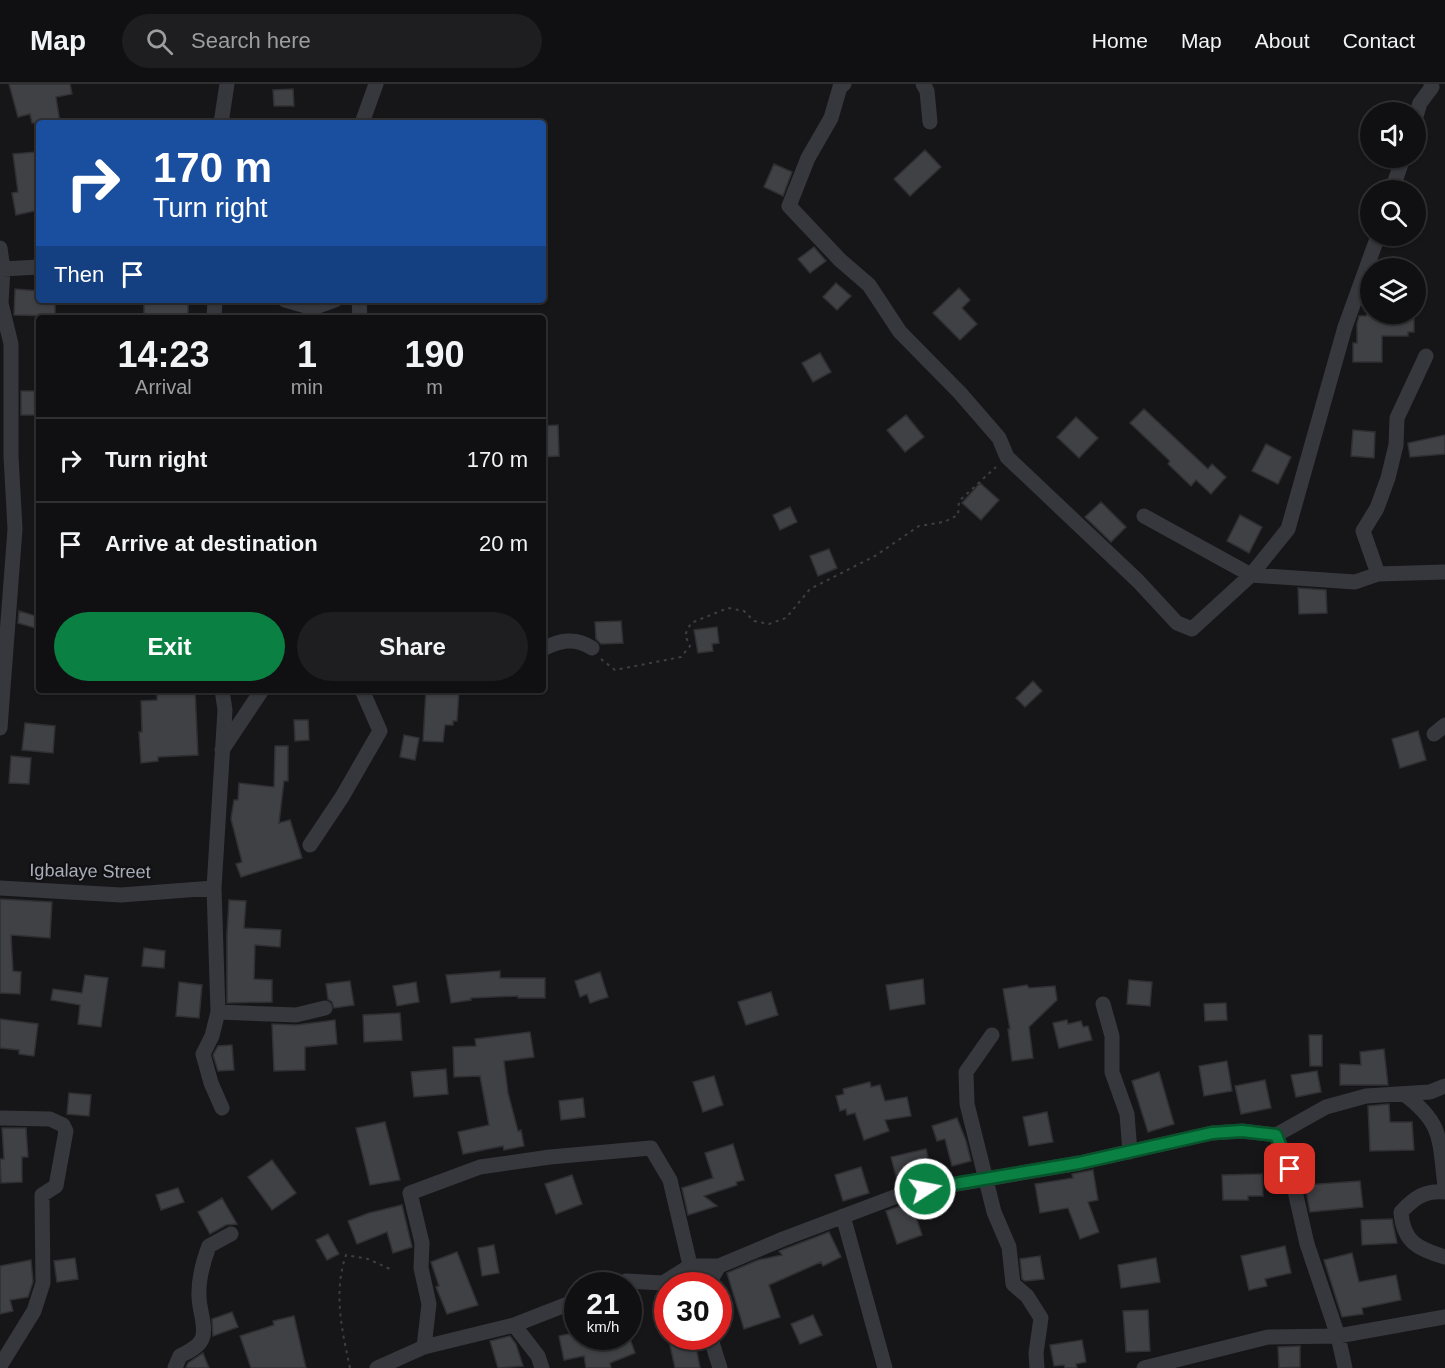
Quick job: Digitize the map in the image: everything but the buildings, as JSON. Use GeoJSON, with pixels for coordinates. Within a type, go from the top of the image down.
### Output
{"type":"FeatureCollection","features":[{"type":"Feature","properties":{"kind":"street"},"geometry":{"type":"LineString","coordinates":[[222,120],[227,84]]}},
{"type":"Feature","properties":{"kind":"street"},"geometry":{"type":"LineString","coordinates":[[363,120],[376,84]]}},
{"type":"Feature","properties":{"kind":"street"},"geometry":{"type":"LineString","coordinates":[[844,84],[840,87],[831,118],[808,158],[789,206],[840,260],[869,285],[900,332],[960,393],[999,438],[1007,458],[1185,628],[1192,629],[1251,575],[1288,529],[1346,327],[1374,246]]}},
{"type":"Feature","properties":{"kind":"street"},"geometry":{"type":"LineString","coordinates":[[923,84],[927,91],[930,122]]}},
{"type":"Feature","properties":{"kind":"street"},"geometry":{"type":"LineString","coordinates":[[1421,102],[1432,87],[1431,84]]}},
{"type":"Feature","properties":{"kind":"street"},"geometry":{"type":"LineString","coordinates":[[0,248],[3,269],[1,303],[11,344],[11,456],[15,530],[0,728]]}},
{"type":"Feature","properties":{"kind":"street"},"geometry":{"type":"LineString","coordinates":[[3,269],[36,267]]}},
{"type":"Feature","properties":{"kind":"street"},"geometry":{"type":"LineString","coordinates":[[296,303],[313,308],[327,303]]}},
{"type":"Feature","properties":{"kind":"street"},"geometry":{"type":"LineString","coordinates":[[1378,574],[1363,531],[1377,508],[1384,488],[1396,445],[1397,418],[1426,356]]}},
{"type":"Feature","properties":{"kind":"street"},"geometry":{"type":"LineString","coordinates":[[1144,516],[1251,575],[1355,582],[1378,574],[1445,572]]}},
{"type":"Feature","properties":{"kind":"street"},"geometry":{"type":"LineString","coordinates":[[546,647],[574,640],[591,648]]}},
{"type":"Feature","properties":{"kind":"street"},"geometry":{"type":"LineString","coordinates":[[222,693],[225,710],[214,888],[218,1012],[212,1036],[203,1054],[211,1083],[222,1108]]}},
{"type":"Feature","properties":{"kind":"street"},"geometry":{"type":"LineString","coordinates":[[222,750],[260,693]]}},
{"type":"Feature","properties":{"kind":"street"},"geometry":{"type":"LineString","coordinates":[[310,845],[381,731],[363,693]]}},
{"type":"Feature","properties":{"kind":"street","name":"Igbalaye Street"},"geometry":{"type":"LineString","coordinates":[[0,888],[121,895],[214,888]]}},
{"type":"Feature","properties":{"kind":"street"},"geometry":{"type":"LineString","coordinates":[[1103,1004],[1112,1036],[1112,1072],[1127,1114],[1130,1152]]}},
{"type":"Feature","properties":{"kind":"street"},"geometry":{"type":"LineString","coordinates":[[218,1012],[296,1015],[325,1008]]}},
{"type":"Feature","properties":{"kind":"street"},"geometry":{"type":"LineString","coordinates":[[992,1035],[966,1072],[967,1104],[994,1212],[1009,1247],[1013,1284],[1026,1296],[1041,1318],[1036,1353],[1037,1368]]}},
{"type":"Feature","properties":{"kind":"street"},"geometry":{"type":"LineString","coordinates":[[642,1282],[663,1283],[690,1266],[719,1266],[905,1193],[1130,1152],[1212,1133],[1242,1131],[1276,1135],[1326,1107],[1366,1096],[1430,1092],[1445,1086]]}},
{"type":"Feature","properties":{"kind":"street"},"geometry":{"type":"LineString","coordinates":[[1404,1094],[1423,1108],[1437,1129],[1445,1186]]}},
{"type":"Feature","properties":{"kind":"street"},"geometry":{"type":"LineString","coordinates":[[0,1118],[50,1119],[63,1125],[66,1131],[56,1186],[42,1195],[43,1283],[34,1311],[0,1366]]}},
{"type":"Feature","properties":{"kind":"street"},"geometry":{"type":"LineString","coordinates":[[1276,1135],[1290,1169],[1307,1244],[1338,1336],[1346,1368]]}},
{"type":"Feature","properties":{"kind":"street"},"geometry":{"type":"LineString","coordinates":[[424,1347],[429,1304],[421,1268],[422,1243],[410,1193],[480,1167],[582,1153],[651,1148],[670,1180],[692,1272]]}},
{"type":"Feature","properties":{"kind":"street"},"geometry":{"type":"LineString","coordinates":[[1445,1192],[1425,1193],[1414,1198],[1401,1212],[1402,1228],[1407,1237],[1414,1244],[1445,1257]]}},
{"type":"Feature","properties":{"kind":"street"},"geometry":{"type":"LineString","coordinates":[[843,1216],[885,1368]]}},
{"type":"Feature","properties":{"kind":"street"},"geometry":{"type":"LineString","coordinates":[[176,1368],[180,1356],[201,1341],[204,1333],[199,1295],[202,1266],[209,1246],[231,1234]]}},
{"type":"Feature","properties":{"kind":"street"},"geometry":{"type":"LineString","coordinates":[[715,1272],[719,1266]]}},
{"type":"Feature","properties":{"kind":"street"},"geometry":{"type":"LineString","coordinates":[[382,1367],[424,1347],[514,1325],[564,1305]]}},
{"type":"Feature","properties":{"kind":"street"},"geometry":{"type":"LineString","coordinates":[[1144,1368],[1268,1337],[1338,1336],[1445,1317]]}},
{"type":"Feature","properties":{"kind":"street"},"geometry":{"type":"LineString","coordinates":[[514,1325],[538,1356],[542,1368]]}},
{"type":"Feature","properties":{"kind":"street"},"geometry":{"type":"LineString","coordinates":[[714,1350],[720,1368]]}},
{"type":"Feature","properties":{"kind":"path"},"geometry":{"type":"LineString","coordinates":[[591,648],[615,670],[625,669],[681,657],[690,646],[685,636],[691,623],[728,608],[744,611],[754,621],[769,624],[786,618],[810,589],[875,556],[919,526],[944,522],[958,515],[959,501],[1007,458]]}},
{"type":"Feature","properties":{"kind":"path"},"geometry":{"type":"LineString","coordinates":[[350,1368],[338,1309],[342,1266],[346,1255],[368,1259],[390,1269]]}},
{"type":"Feature","properties":{"kind":"route"},"geometry":{"type":"LineString","coordinates":[[925,1189],[1079,1163],[1212,1133],[1242,1131],[1276,1135],[1290,1169]]}}]}
